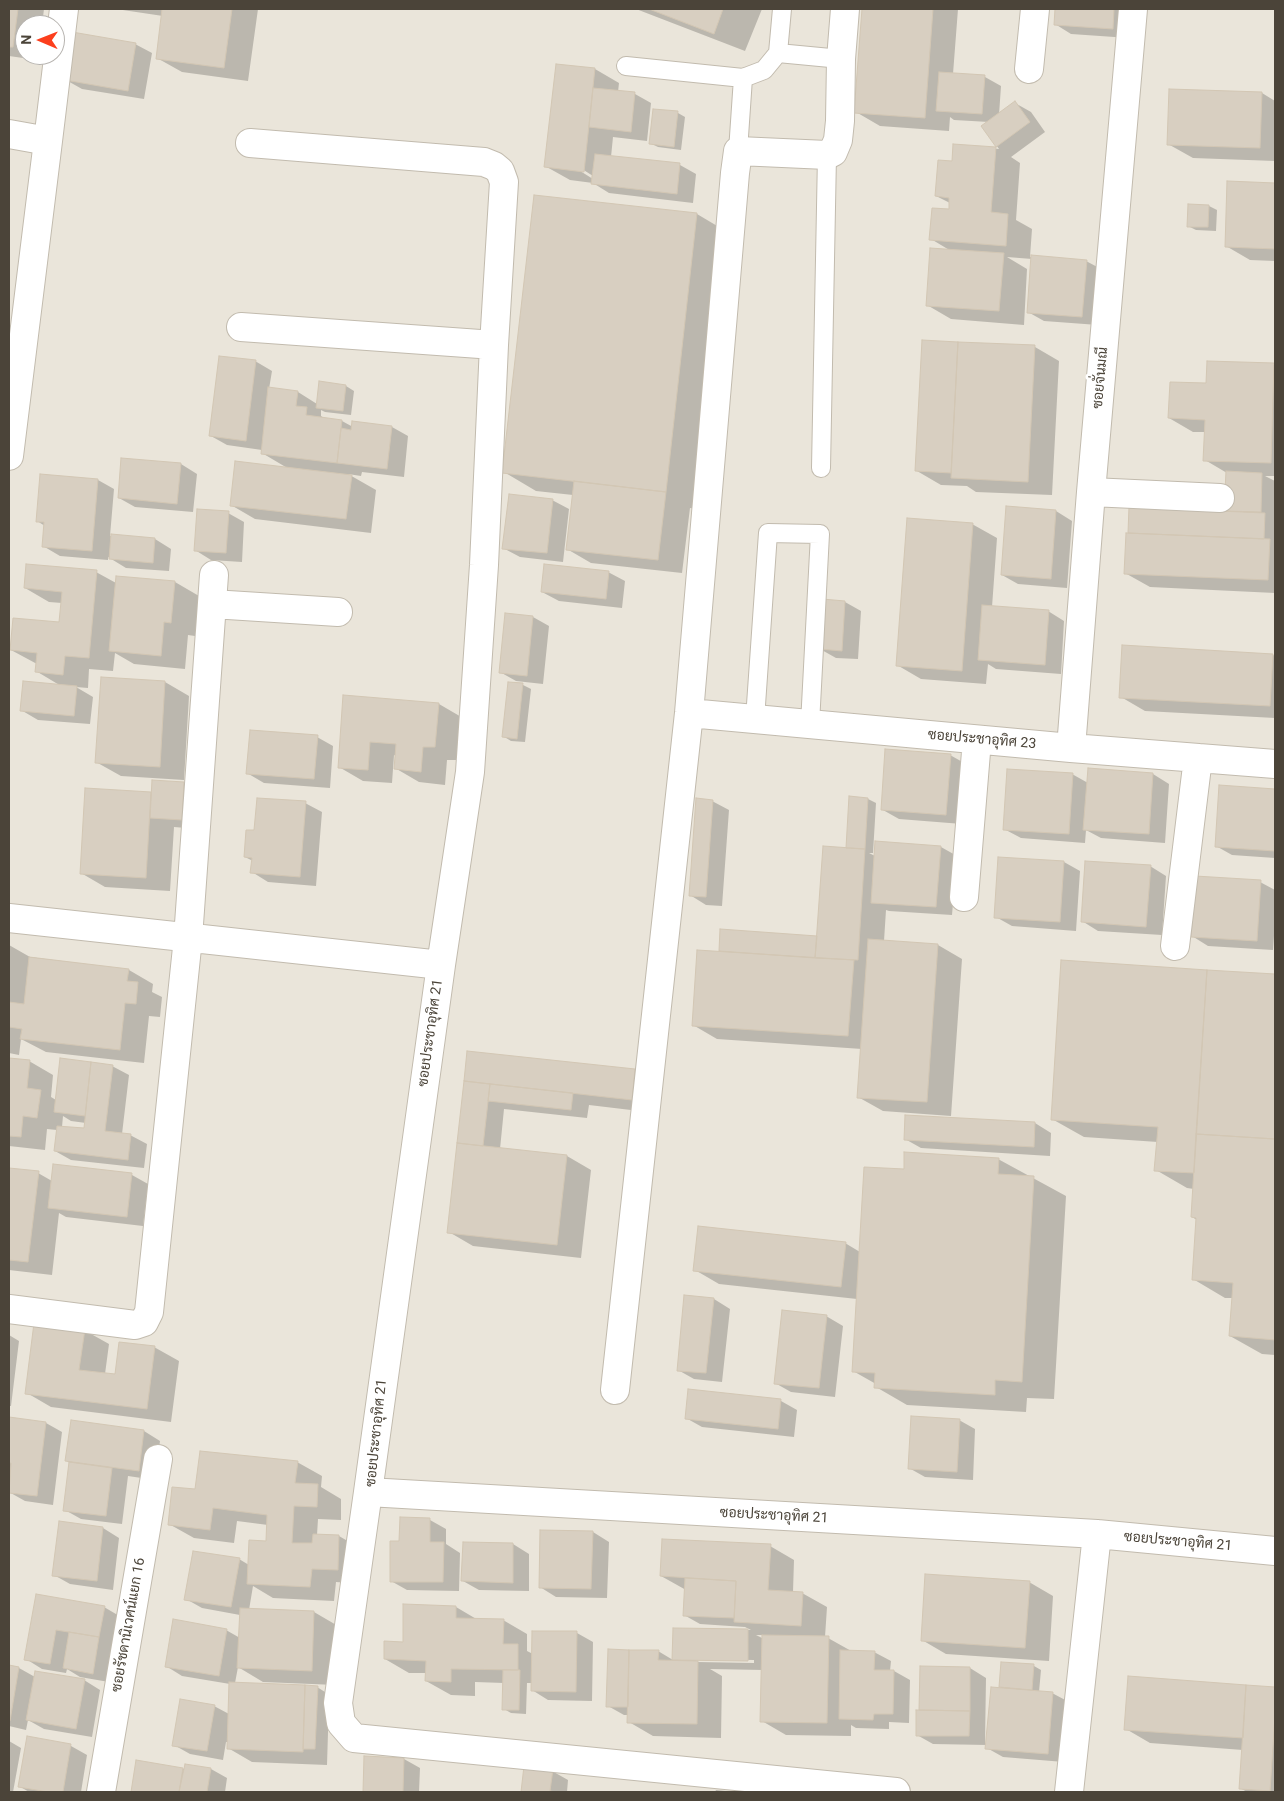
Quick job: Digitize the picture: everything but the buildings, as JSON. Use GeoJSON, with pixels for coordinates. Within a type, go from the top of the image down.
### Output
{"type":"FeatureCollection","features":[{"type":"Feature","properties":{"kind":"street"},"geometry":{"type":"LineString","coordinates":[[9,456],[64,9]]}},
{"type":"Feature","properties":{"kind":"street"},"geometry":{"type":"LineString","coordinates":[[615,1390],[689,713],[738,151],[827,155],[834,152],[838,140],[845,9]]}},
{"type":"Feature","properties":{"kind":"street"},"geometry":{"type":"LineString","coordinates":[[1029,69],[1035,9]]}},
{"type":"Feature","properties":{"kind":"street","name":"ซอยจั่นมณี"},"geometry":{"type":"LineString","coordinates":[[1071,748],[1133,9]]}},
{"type":"Feature","properties":{"kind":"street"},"geometry":{"type":"LineString","coordinates":[[9,134],[48,140]]}},
{"type":"Feature","properties":{"kind":"street"},"geometry":{"type":"LineString","coordinates":[[250,143],[484,162],[500,170],[504,182],[484,565],[470,772],[441,965]]}},
{"type":"Feature","properties":{"kind":"street"},"geometry":{"type":"LineString","coordinates":[[241,326],[494,345]]}},
{"type":"Feature","properties":{"kind":"street"},"geometry":{"type":"LineString","coordinates":[[1091,492],[1220,498]]}},
{"type":"Feature","properties":{"kind":"street"},"geometry":{"type":"LineString","coordinates":[[9,1309],[136,1325],[144,1322],[149,1312],[188,938],[214,576]]}},
{"type":"Feature","properties":{"kind":"street"},"geometry":{"type":"LineString","coordinates":[[212,604],[338,612]]}},
{"type":"Feature","properties":{"kind":"street","name":"ซอยประชาอุทิศ 23"},"geometry":{"type":"LineString","coordinates":[[689,713],[978,740],[1275,764]]}},
{"type":"Feature","properties":{"kind":"street"},"geometry":{"type":"LineString","coordinates":[[964,897],[978,740]]}},
{"type":"Feature","properties":{"kind":"street"},"geometry":{"type":"LineString","coordinates":[[1175,946],[1198,758]]}},
{"type":"Feature","properties":{"kind":"street","name":"ซอยประชาอุทิศ 21"},"geometry":{"type":"LineString","coordinates":[[9,918],[441,965],[368,1492],[1097,1534],[1275,1551]]}},
{"type":"Feature","properties":{"kind":"street","name":"ซอยรัชดานิเวศน์แยก 16"},"geometry":{"type":"LineString","coordinates":[[101,1792],[158,1459]]}},
{"type":"Feature","properties":{"kind":"street"},"geometry":{"type":"LineString","coordinates":[[368,1492],[338,1703],[341,1722],[354,1738],[896,1792]]}},
{"type":"Feature","properties":{"kind":"street"},"geometry":{"type":"LineString","coordinates":[[1069,1792],[1097,1534]]}},
{"type":"Feature","properties":{"kind":"lane"},"geometry":{"type":"LineString","coordinates":[[626,66],[743,78],[764,70],[778,53],[782,9]]}},
{"type":"Feature","properties":{"kind":"lane"},"geometry":{"type":"LineString","coordinates":[[778,53],[841,59]]}},
{"type":"Feature","properties":{"kind":"lane"},"geometry":{"type":"LineString","coordinates":[[738,151],[743,78]]}},
{"type":"Feature","properties":{"kind":"lane"},"geometry":{"type":"LineString","coordinates":[[822,468],[827,155]]}},
{"type":"Feature","properties":{"kind":"lane"},"geometry":{"type":"LineString","coordinates":[[755,719],[768,533],[820,534],[810,724]]}},
{"type":"Feature","properties":{"kind":"shaded area"},"geometry":{"type":"Polygon","coordinates":[[[9,9],[1275,9],[1275,1792],[9,1792],[9,9]]]}}]}
